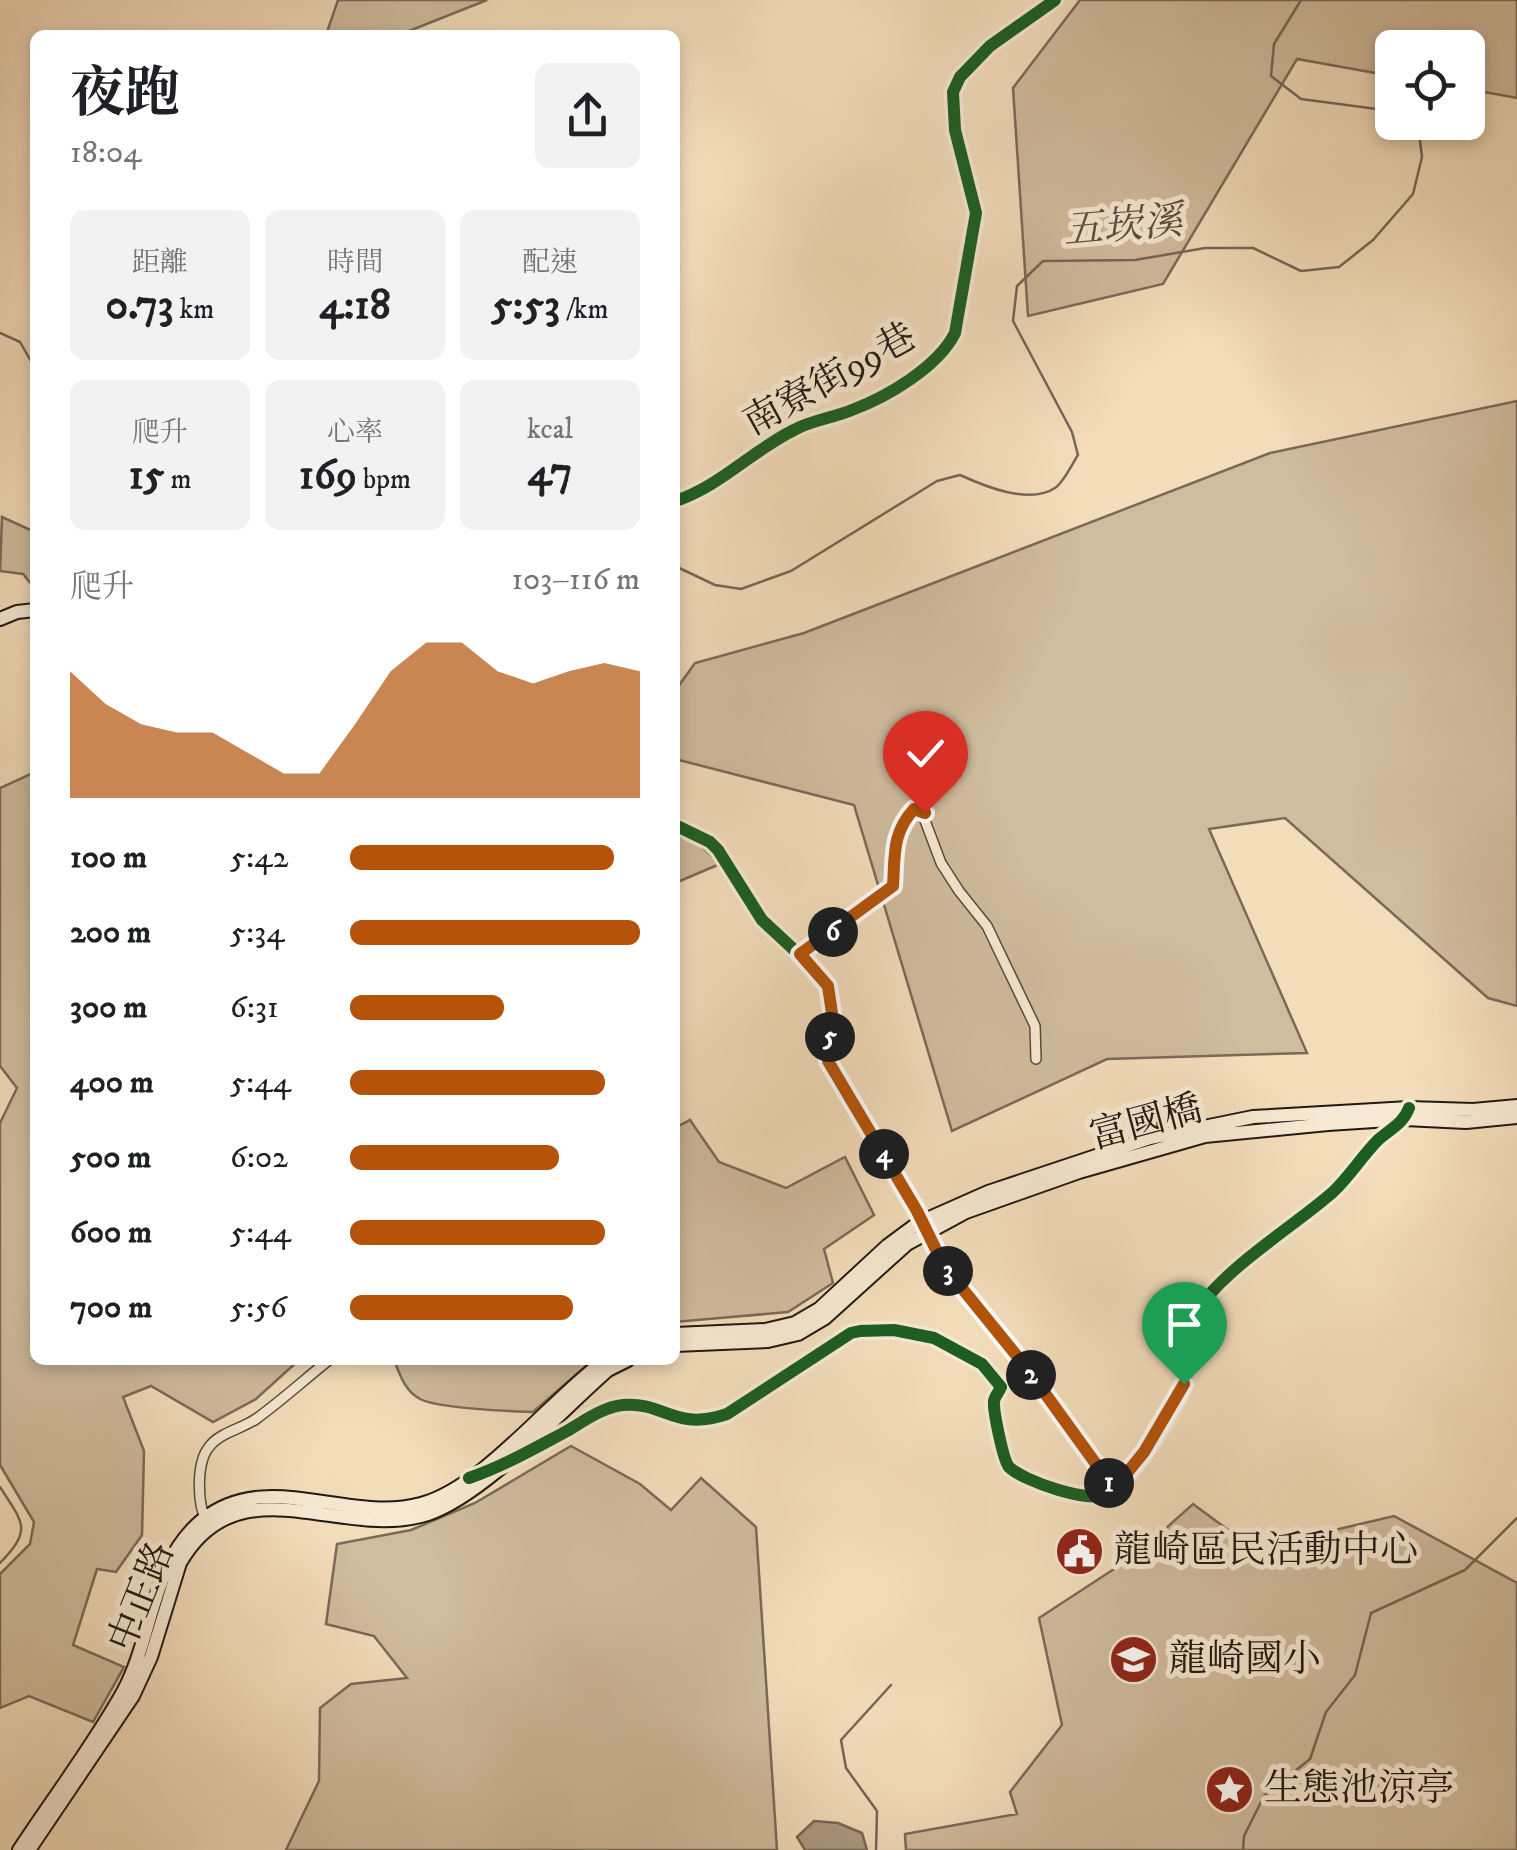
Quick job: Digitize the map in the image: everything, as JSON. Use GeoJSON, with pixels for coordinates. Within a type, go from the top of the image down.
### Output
{"type":"FeatureCollection","features":[{"type":"Feature","properties":{"kind":"main road","name":"南寮街99巷"},"geometry":{"type":"LineString","coordinates":[[680,499],[796,428],[870,402],[925,369],[948,346],[954,333],[976,214],[955,130],[952,100],[960,77],[990,46],[1055,0]]}},
{"type":"Feature","properties":{"kind":"main road"},"geometry":{"type":"LineString","coordinates":[[0,619],[30,611]]}},
{"type":"Feature","properties":{"kind":"main road"},"geometry":{"type":"LineString","coordinates":[[680,827],[718,850],[762,920],[828,986],[833,1020],[828,1061],[917,1211],[944,1266],[1026,1367],[1114,1489]]}},
{"type":"Feature","properties":{"kind":"main road"},"geometry":{"type":"LineString","coordinates":[[1407,1114],[1517,1106]]}},
{"type":"Feature","properties":{"kind":"main road"},"geometry":{"type":"LineString","coordinates":[[1407,1114],[1466,1122],[1517,1117]]}},
{"type":"Feature","properties":{"kind":"main road","name":"富國橋"},"geometry":{"type":"LineString","coordinates":[[944,1217],[1205,1136],[1407,1114]]}},
{"type":"Feature","properties":{"kind":"main road"},"geometry":{"type":"LineString","coordinates":[[680,1334],[765,1330],[795,1323],[819,1309],[901,1234],[944,1217]]}},
{"type":"Feature","properties":{"kind":"main road"},"geometry":{"type":"LineString","coordinates":[[680,1346],[768,1341],[798,1334],[825,1318],[944,1217]]}},
{"type":"Feature","properties":{"kind":"main road","name":"中正路"},"geometry":{"type":"LineString","coordinates":[[28,1850],[127,1708],[151,1657],[180,1563],[208,1523],[235,1502],[262,1496],[362,1508],[408,1506],[439,1497],[470,1478],[599,1365]]}},
{"type":"Feature","properties":{"kind":"main road","name":"中正路"},"geometry":{"type":"LineString","coordinates":[[19,1850],[123,1692],[140,1654],[170,1561],[190,1531],[239,1513],[267,1508],[377,1521],[414,1517],[448,1505],[500,1467],[618,1365]]}},
{"type":"Feature","properties":{"kind":"street"},"geometry":{"type":"LineString","coordinates":[[800,954],[893,886],[896,838],[902,822],[914,809],[921,810],[941,862],[958,891],[988,926],[1036,1026],[1036,1059]]}},
{"type":"Feature","properties":{"kind":"street"},"geometry":{"type":"LineString","coordinates":[[470,1478],[500,1467],[616,1406],[632,1405],[692,1422],[727,1414],[851,1333],[894,1330],[934,1338],[982,1364],[992,1374],[1001,1388],[994,1402],[1004,1458],[1016,1472],[1055,1488],[1093,1498],[1104,1496],[1144,1452],[1180,1395],[1188,1373],[1193,1325],[1203,1303],[1230,1274],[1337,1188],[1377,1141],[1407,1114]]}},
{"type":"Feature","properties":{"kind":"street"},"geometry":{"type":"LineString","coordinates":[[208,1523],[201,1512],[202,1464],[208,1447],[253,1421],[323,1365]]}},
{"type":"Feature","properties":{"kind":"shaded area"},"geometry":{"type":"Polygon","coordinates":[[[338,0],[487,0],[412,30],[328,30],[338,0]]]}},
{"type":"Feature","properties":{"kind":"shaded area"},"geometry":{"type":"Polygon","coordinates":[[[1080,0],[1517,0],[1517,98],[1485,92],[1485,30],[1375,30],[1375,73],[1297,59],[1163,284],[1028,316],[1013,88],[1080,0]]]}},
{"type":"Feature","properties":{"kind":"shaded area"},"geometry":{"type":"Polygon","coordinates":[[[1517,401],[1517,1006],[1488,998],[1285,818],[1209,829],[1307,1053],[1107,1059],[952,1131],[854,805],[680,760],[680,684],[695,663],[804,633],[1270,453],[1517,401]]]}},
{"type":"Feature","properties":{"kind":"shaded area"},"geometry":{"type":"Polygon","coordinates":[[[2,517],[30,530],[30,583],[23,574],[0,571],[2,517]]]}},
{"type":"Feature","properties":{"kind":"shaded area"},"geometry":{"type":"Polygon","coordinates":[[[30,774],[30,1365],[293,1365],[256,1399],[213,1422],[151,1386],[123,1397],[144,1451],[142,1535],[116,1572],[97,1569],[73,1645],[124,1667],[93,1722],[29,1696],[0,1708],[0,1574],[30,1544],[34,1522],[0,1465],[0,1123],[17,1088],[0,1066],[0,788],[30,774]]]}},
{"type":"Feature","properties":{"kind":"shaded area"},"geometry":{"type":"Polygon","coordinates":[[[680,837],[698,843],[720,864],[680,881],[680,837]]]}},
{"type":"Feature","properties":{"kind":"shaded area"},"geometry":{"type":"Polygon","coordinates":[[[690,1120],[719,1162],[786,1188],[845,1157],[874,1215],[824,1249],[833,1283],[788,1312],[680,1322],[680,1125],[690,1120]]]}},
{"type":"Feature","properties":{"kind":"shaded area"},"geometry":{"type":"Polygon","coordinates":[[[396,1365],[587,1365],[533,1412],[429,1402],[415,1396],[396,1365]]]}},
{"type":"Feature","properties":{"kind":"shaded area"},"geometry":{"type":"Polygon","coordinates":[[[571,1446],[640,1484],[671,1510],[701,1478],[756,1527],[777,1850],[286,1850],[319,1781],[320,1708],[351,1684],[407,1678],[374,1636],[326,1624],[337,1544],[411,1530],[475,1503],[571,1446]]]}},
{"type":"Feature","properties":{"kind":"shaded area"},"geometry":{"type":"Polygon","coordinates":[[[1193,1504],[1254,1549],[1394,1516],[1517,1583],[1517,1850],[906,1850],[905,1834],[1017,1814],[1010,1792],[1062,1725],[1039,1618],[1137,1554],[1193,1504]]]}},
{"type":"Feature","properties":{"kind":"shaded area"},"geometry":{"type":"Polygon","coordinates":[[[814,1821],[838,1823],[862,1833],[867,1850],[805,1850],[797,1837],[814,1821]]]}},
{"type":"Feature","properties":{"kind":"waterway","name":"五崁溪"},"geometry":{"type":"LineString","coordinates":[[1301,0],[1274,44],[1271,76],[1301,99],[1375,109]]}},
{"type":"Feature","properties":{"kind":"waterway","name":"五崁溪"},"geometry":{"type":"LineString","coordinates":[[680,568],[715,585],[741,589],[791,571],[937,481],[960,475],[994,488],[1033,495],[1055,488],[1078,455],[1072,432],[1013,321],[1017,286],[1043,261],[1135,260],[1205,248],[1253,248],[1301,271],[1339,267],[1373,240],[1413,194],[1422,157],[1420,140]]}},
{"type":"Feature","properties":{"kind":"waterway","name":"五崁溪"},"geometry":{"type":"LineString","coordinates":[[0,333],[20,342],[30,359]]}},
{"type":"Feature","properties":{"kind":"waterway"},"geometry":{"type":"LineString","coordinates":[[0,1487],[21,1526],[17,1542],[0,1563]]}},
{"type":"Feature","properties":{"kind":"waterway"},"geometry":{"type":"LineString","coordinates":[[1243,1850],[1244,1836],[1264,1796],[1310,1759],[1326,1712],[1355,1675],[1371,1613],[1465,1570],[1517,1518]]}},
{"type":"Feature","properties":{"kind":"waterway"},"geometry":{"type":"LineString","coordinates":[[876,1850],[877,1811],[846,1768],[841,1740],[891,1685]]}},
{"type":"Feature","properties":{"kind":"cycle path"},"geometry":{"type":"LineString","coordinates":[[680,499],[706,487],[794,430],[852,410],[895,389],[924,369],[947,346],[955,333],[976,213],[955,130],[953,92],[960,77],[990,46],[1055,0]]}},
{"type":"Feature","properties":{"kind":"cycle path"},"geometry":{"type":"LineString","coordinates":[[680,827],[718,850],[762,920],[818,972],[828,987],[833,1020],[829,1061],[917,1211],[944,1266],[1026,1367],[1113,1489]]}},
{"type":"Feature","properties":{"kind":"cycle path"},"geometry":{"type":"LineString","coordinates":[[469,1478],[616,1406],[649,1407],[694,1420],[727,1414],[851,1333],[894,1330],[934,1338],[982,1364],[1001,1387],[994,1406],[1009,1467],[1058,1490],[1088,1496],[1108,1493],[1143,1455],[1167,1420],[1183,1386],[1193,1326],[1205,1300],[1249,1258],[1333,1192],[1409,1108]]}},
{"type":"Feature","properties":{"kind":"place","name":"龍崎區民活動中心"},"geometry":{"type":"Point","coordinates":[1079,1551]}},
{"type":"Feature","properties":{"kind":"place","name":"龍崎國小"},"geometry":{"type":"Point","coordinates":[1134,1660]}},
{"type":"Feature","properties":{"kind":"place","name":"生態池涼亭"},"geometry":{"type":"Point","coordinates":[1229,1789]}},
{"type":"Feature","properties":{"kind":"route"},"geometry":{"type":"LineString","coordinates":[[925,813],[914,809],[902,822],[896,838],[893,886],[800,954],[828,986],[833,1020],[828,1061],[917,1211],[944,1266],[1026,1367],[1114,1489],[1144,1452],[1184,1384]]}}]}
